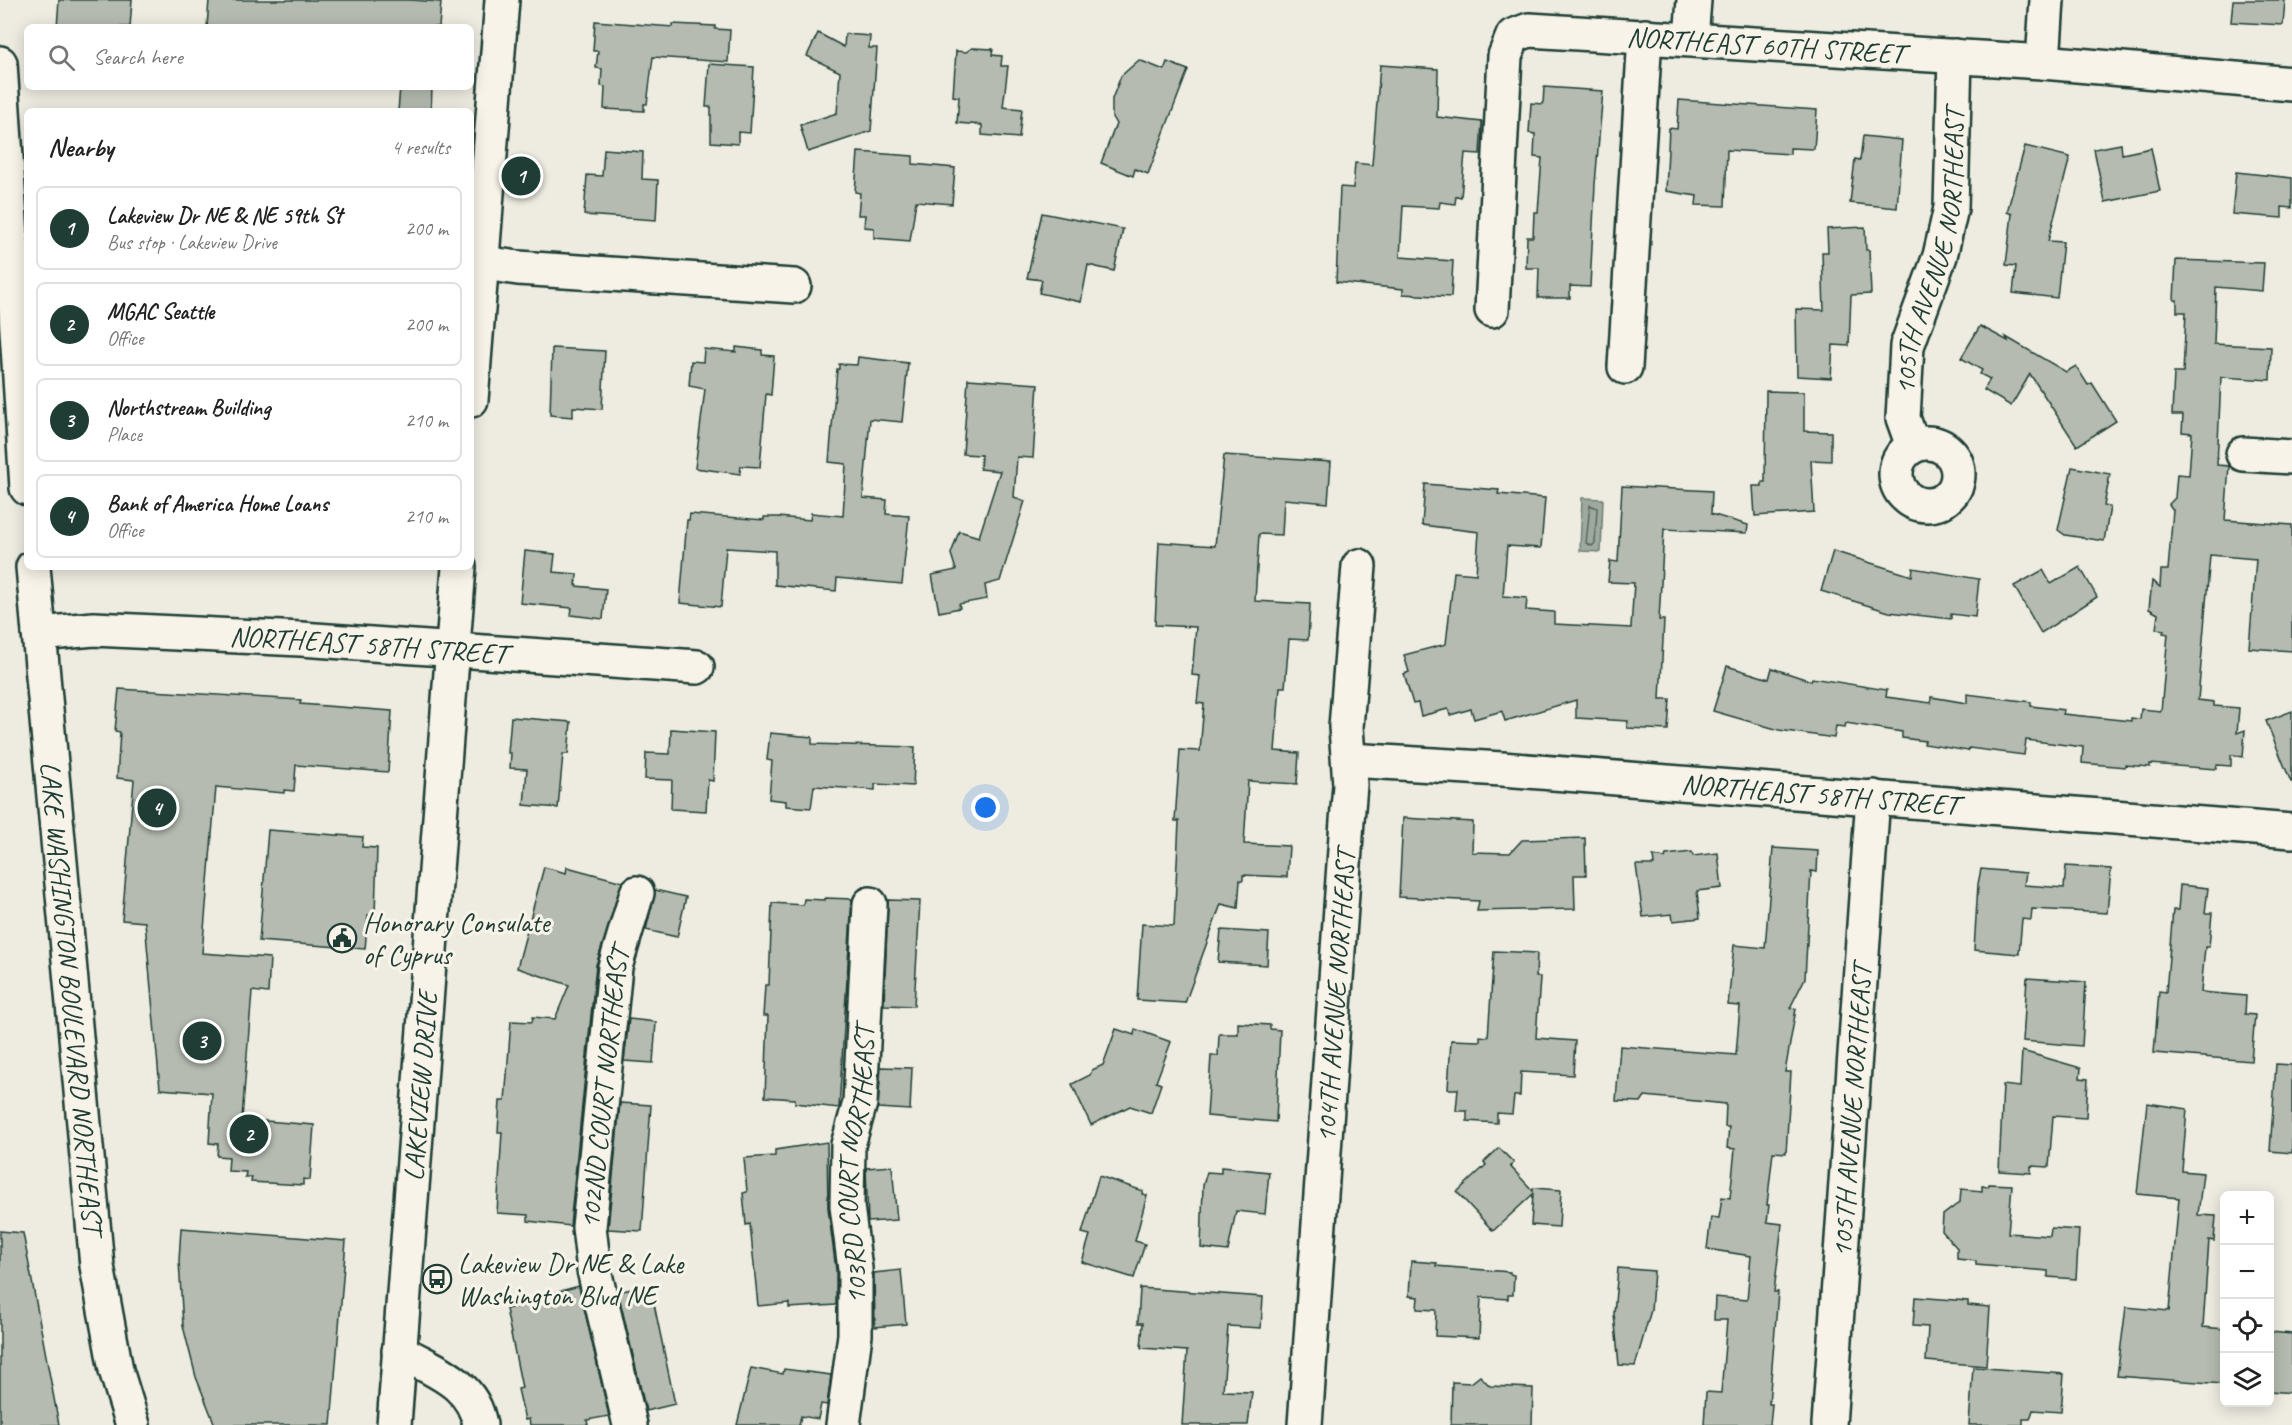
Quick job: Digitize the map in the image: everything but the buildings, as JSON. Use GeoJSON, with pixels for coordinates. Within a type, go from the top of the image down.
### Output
{"type":"FeatureCollection","features":[{"type":"Feature","properties":{"kind":"street"},"geometry":{"type":"LineString","coordinates":[[474,317],[476,262],[502,0]]}},
{"type":"Feature","properties":{"kind":"street"},"geometry":{"type":"LineString","coordinates":[[1691,39],[1694,0]]}},
{"type":"Feature","properties":{"kind":"street"},"geometry":{"type":"LineString","coordinates":[[2043,62],[2047,0]]}},
{"type":"Feature","properties":{"kind":"street","name":"NORTHEAST 60TH STREET"},"geometry":{"type":"LineString","coordinates":[[1492,310],[1505,56],[1512,36],[1529,30],[2043,62],[2292,84]]}},
{"type":"Feature","properties":{"kind":"street"},"geometry":{"type":"LineString","coordinates":[[1625,367],[1645,36]]}},
{"type":"Feature","properties":{"kind":"street","name":"105TH AVENUE NORTHEAST"},"geometry":{"type":"LineString","coordinates":[[1913,446],[1903,418],[1907,346],[1940,256],[1951,208],[1955,56]]}},
{"type":"Feature","properties":{"kind":"street"},"geometry":{"type":"LineString","coordinates":[[0,63],[18,229],[24,402]]}},
{"type":"Feature","properties":{"kind":"street"},"geometry":{"type":"LineString","coordinates":[[476,262],[518,268],[794,286]]}},
{"type":"Feature","properties":{"kind":"street"},"geometry":{"type":"LineString","coordinates":[[2243,454],[2292,458]]}},
{"type":"Feature","properties":{"kind":"street","name":"104TH AVENUE NORTHEAST"},"geometry":{"type":"LineString","coordinates":[[1305,1425],[1347,821],[1349,760],[1347,727],[1359,566]]}},
{"type":"Feature","properties":{"kind":"street","name":"LAKE WASHINGTON BOULEVARD NORTHEAST"},"geometry":{"type":"LineString","coordinates":[[33,570],[97,1266],[116,1370],[134,1425]]}},
{"type":"Feature","properties":{"kind":"street","name":"LAKEVIEW DRIVE"},"geometry":{"type":"LineString","coordinates":[[394,1425],[459,570]]}},
{"type":"Feature","properties":{"kind":"street","name":"NORTHEAST 58TH STREET"},"geometry":{"type":"LineString","coordinates":[[39,634],[94,629],[301,639],[697,668]]}},
{"type":"Feature","properties":{"kind":"street","name":"NORTHEAST 58TH STREET"},"geometry":{"type":"LineString","coordinates":[[1349,760],[1502,769],[2292,831]]}},
{"type":"Feature","properties":{"kind":"street","name":"105TH AVENUE NORTHEAST"},"geometry":{"type":"LineString","coordinates":[[1829,1425],[1873,797]]}},
{"type":"Feature","properties":{"kind":"street","name":"102ND COURT NORTHEAST"},"geometry":{"type":"LineString","coordinates":[[630,1425],[594,1270],[589,1227],[615,967],[637,893]]}},
{"type":"Feature","properties":{"kind":"street","name":"103RD COURT NORTHEAST"},"geometry":{"type":"LineString","coordinates":[[843,1425],[855,1335],[855,1269],[847,1206],[848,1145],[860,1103],[870,904]]}},
{"type":"Feature","properties":{"kind":"street"},"geometry":{"type":"LineString","coordinates":[[399,1351],[466,1390],[478,1411],[480,1425]]}},
{"type":"Feature","properties":{"kind":"water"},"geometry":{"type":"Polygon","coordinates":[[[1582,498],[1603,499],[1601,552],[1580,551],[1582,498]]]}},
{"type":"Feature","properties":{"kind":"place","name":"Lakeview Dr NE & NE 59th St"},"geometry":{"type":"Point","coordinates":[521,176]}},
{"type":"Feature","properties":{"kind":"place","name":"Bank of America Home Loans"},"geometry":{"type":"Point","coordinates":[157,808]}},
{"type":"Feature","properties":{"kind":"place","name":"Honorary Consulate of Cyprus"},"geometry":{"type":"Point","coordinates":[342,938]}},
{"type":"Feature","properties":{"kind":"place","name":"Northstream Building"},"geometry":{"type":"Point","coordinates":[202,1041]}},
{"type":"Feature","properties":{"kind":"place","name":"MGAC Seattle"},"geometry":{"type":"Point","coordinates":[249,1134]}},
{"type":"Feature","properties":{"kind":"place","name":"Lakeview Dr NE & Lake Washington Blvd NE"},"geometry":{"type":"Point","coordinates":[437,1279]}}]}
